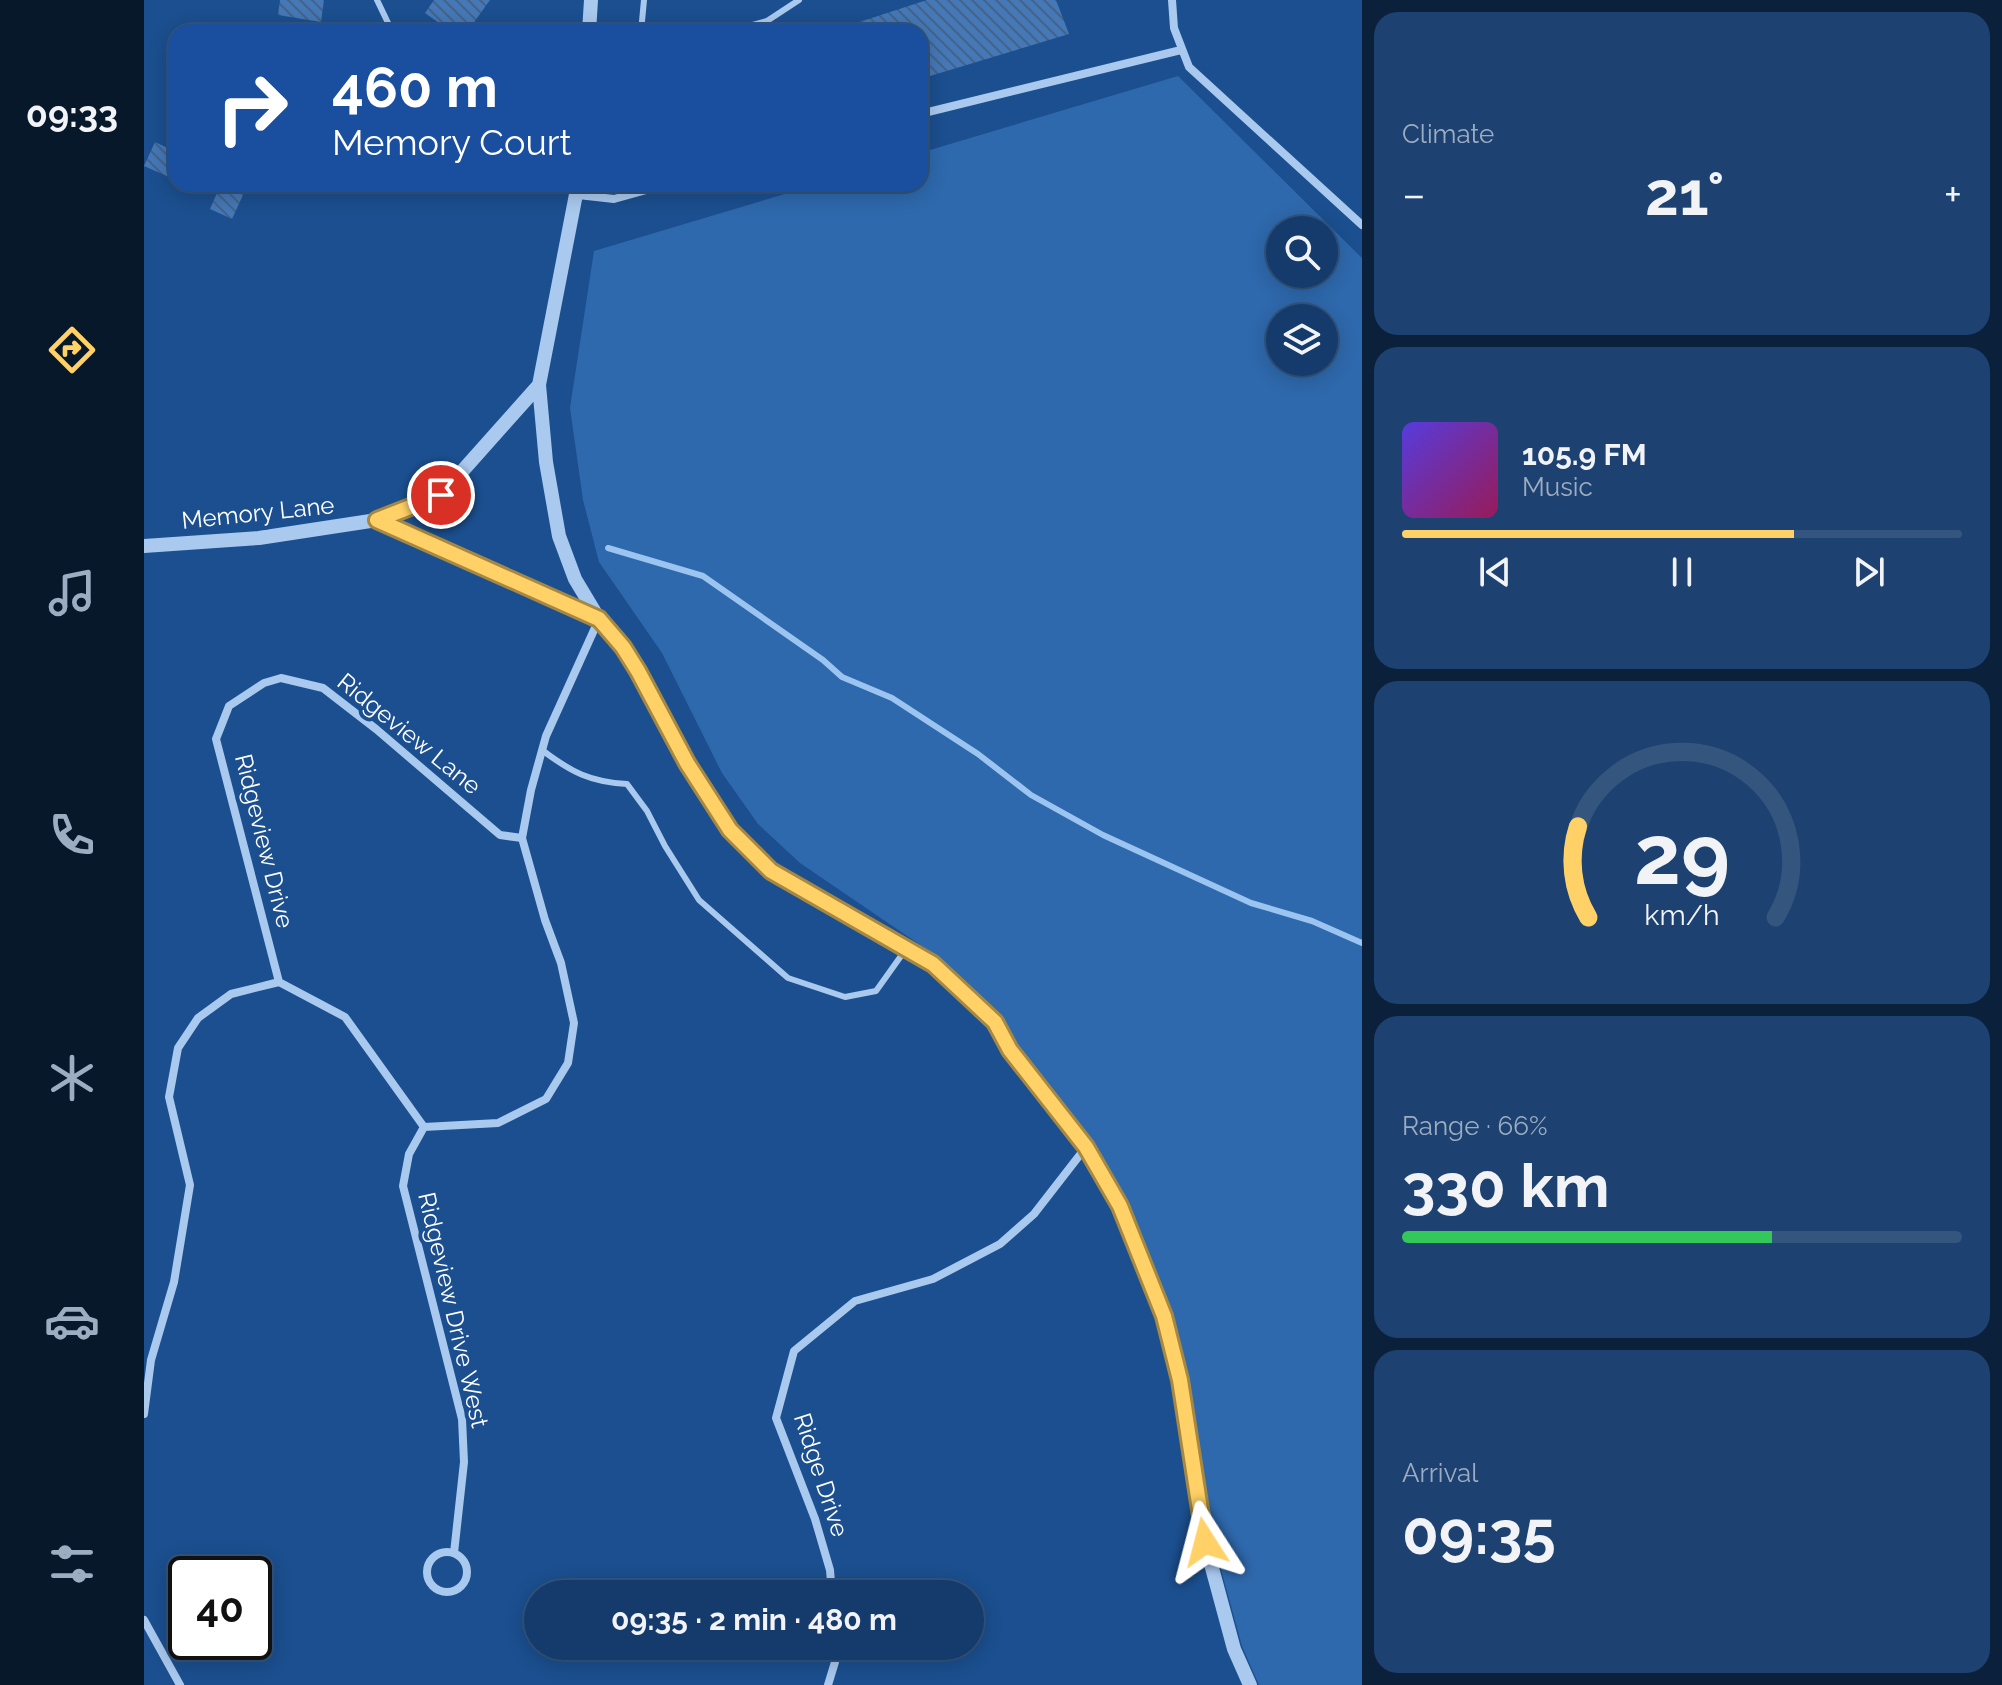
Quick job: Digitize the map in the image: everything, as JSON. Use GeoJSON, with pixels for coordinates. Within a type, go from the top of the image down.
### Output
{"type":"FeatureCollection","features":[{"type":"Feature","properties":{"kind":"street"},"geometry":{"type":"LineString","coordinates":[[590,24],[591,0]]}},
{"type":"Feature","properties":{"kind":"street"},"geometry":{"type":"LineString","coordinates":[[1172,0],[1174,28],[1189,67],[1362,225]]}},
{"type":"Feature","properties":{"kind":"street"},"geometry":{"type":"LineString","coordinates":[[928,112],[1181,50]]}},
{"type":"Feature","properties":{"kind":"street"},"geometry":{"type":"LineString","coordinates":[[577,192],[539,385],[546,462],[559,536],[575,579],[599,619],[623,647],[638,671],[687,763],[730,830],[771,871],[933,964],[995,1022],[1010,1050],[1086,1147],[1120,1206],[1164,1316],[1180,1380],[1205,1542],[1234,1649],[1250,1685]]}},
{"type":"Feature","properties":{"kind":"street"},"geometry":{"type":"LineString","coordinates":[[589,192],[614,199],[639,192]]}},
{"type":"Feature","properties":{"kind":"street","name":"Memory Lane"},"geometry":{"type":"LineString","coordinates":[[144,546],[259,538],[377,520],[441,495],[539,385]]}},
{"type":"Feature","properties":{"kind":"street"},"geometry":{"type":"LineString","coordinates":[[377,520],[599,619]]}},
{"type":"Feature","properties":{"kind":"street"},"geometry":{"type":"LineString","coordinates":[[144,1414],[151,1360],[174,1282],[190,1185],[169,1097],[178,1048],[198,1018],[231,994],[279,982],[345,1017],[424,1127],[498,1123],[546,1099],[568,1063],[574,1023],[561,963],[545,920],[522,838],[542,750],[599,619]]}},
{"type":"Feature","properties":{"kind":"street","name":"Ridgeview Lane"},"geometry":{"type":"LineString","coordinates":[[264,683],[281,678],[323,688],[500,835],[522,838]]}},
{"type":"Feature","properties":{"kind":"street","name":"Ridgeview Drive"},"geometry":{"type":"LineString","coordinates":[[264,683],[229,706],[216,739],[279,982]]}},
{"type":"Feature","properties":{"kind":"street","name":"Ridgeview Drive West"},"geometry":{"type":"LineString","coordinates":[[424,1127],[409,1154],[403,1186],[462,1419],[464,1462],[454,1553]]}},
{"type":"Feature","properties":{"kind":"street","name":"Ridge Drive"},"geometry":{"type":"LineString","coordinates":[[831,1580],[815,1519],[776,1418],[794,1351],[855,1301],[933,1279],[1000,1244],[1034,1214],[1086,1147]]}},
{"type":"Feature","properties":{"kind":"street","name":"Ridgeview Drive West"},"geometry":{"type":"LineString","coordinates":[[441,1553],[454,1553],[460,1556],[466,1568],[465,1580],[457,1590],[438,1590],[432,1586],[427,1574],[430,1561],[441,1553]]}},
{"type":"Feature","properties":{"kind":"street"},"geometry":{"type":"LineString","coordinates":[[144,1620],[180,1685]]}},
{"type":"Feature","properties":{"kind":"street"},"geometry":{"type":"LineString","coordinates":[[828,1685],[835,1660]]}},
{"type":"Feature","properties":{"kind":"lane"},"geometry":{"type":"LineString","coordinates":[[377,0],[389,24]]}},
{"type":"Feature","properties":{"kind":"lane"},"geometry":{"type":"LineString","coordinates":[[642,24],[644,0]]}},
{"type":"Feature","properties":{"kind":"lane"},"geometry":{"type":"LineString","coordinates":[[756,24],[767,21],[799,0]]}},
{"type":"Feature","properties":{"kind":"lane"},"geometry":{"type":"LineString","coordinates":[[542,750],[571,772],[604,782],[627,784],[647,811],[699,900],[788,978],[845,997],[876,991],[906,949]]}},
{"type":"Feature","properties":{"kind":"shaded area"},"geometry":{"type":"Polygon","coordinates":[[[1178,76],[1320,216],[1266,216],[1266,288],[1338,288],[1338,234],[1362,258],[1362,1685],[1259,1685],[1242,1646],[1213,1540],[1189,1379],[1172,1314],[1128,1202],[1093,1142],[1017,1045],[1002,1017],[938,957],[800,863],[758,824],[722,773],[662,653],[599,562],[583,500],[570,408],[594,251],[791,192],[928,192],[928,151],[1178,76]]]}},
{"type":"Feature","properties":{"kind":"building"},"geometry":{"type":"Polygon","coordinates":[[[280,0],[324,0],[321,22],[278,15],[280,0]]]}},
{"type":"Feature","properties":{"kind":"building"},"geometry":{"type":"Polygon","coordinates":[[[434,0],[490,0],[473,24],[441,24],[425,13],[434,0]]]}},
{"type":"Feature","properties":{"kind":"building"},"geometry":{"type":"Polygon","coordinates":[[[927,0],[1056,0],[1069,34],[928,77],[928,24],[853,24],[927,0]]]}},
{"type":"Feature","properties":{"kind":"building"},"geometry":{"type":"Polygon","coordinates":[[[155,142],[168,148],[168,176],[144,166],[155,142]]]}},
{"type":"Feature","properties":{"kind":"building"},"geometry":{"type":"Polygon","coordinates":[[[217,192],[244,192],[232,219],[210,209],[217,192]]]}},
{"type":"Feature","properties":{"kind":"waterway"},"geometry":{"type":"LineString","coordinates":[[608,548],[703,576],[823,660],[842,677],[892,698],[978,754],[1031,795],[1103,835],[1251,903],[1312,921],[1362,943]]}},
{"type":"Feature","properties":{"kind":"route"},"geometry":{"type":"LineString","coordinates":[[441,495],[377,520],[599,619],[623,647],[638,671],[687,763],[730,830],[771,871],[933,964],[995,1022],[1010,1050],[1086,1147],[1120,1206],[1164,1316],[1180,1380],[1205,1542]]}}]}
